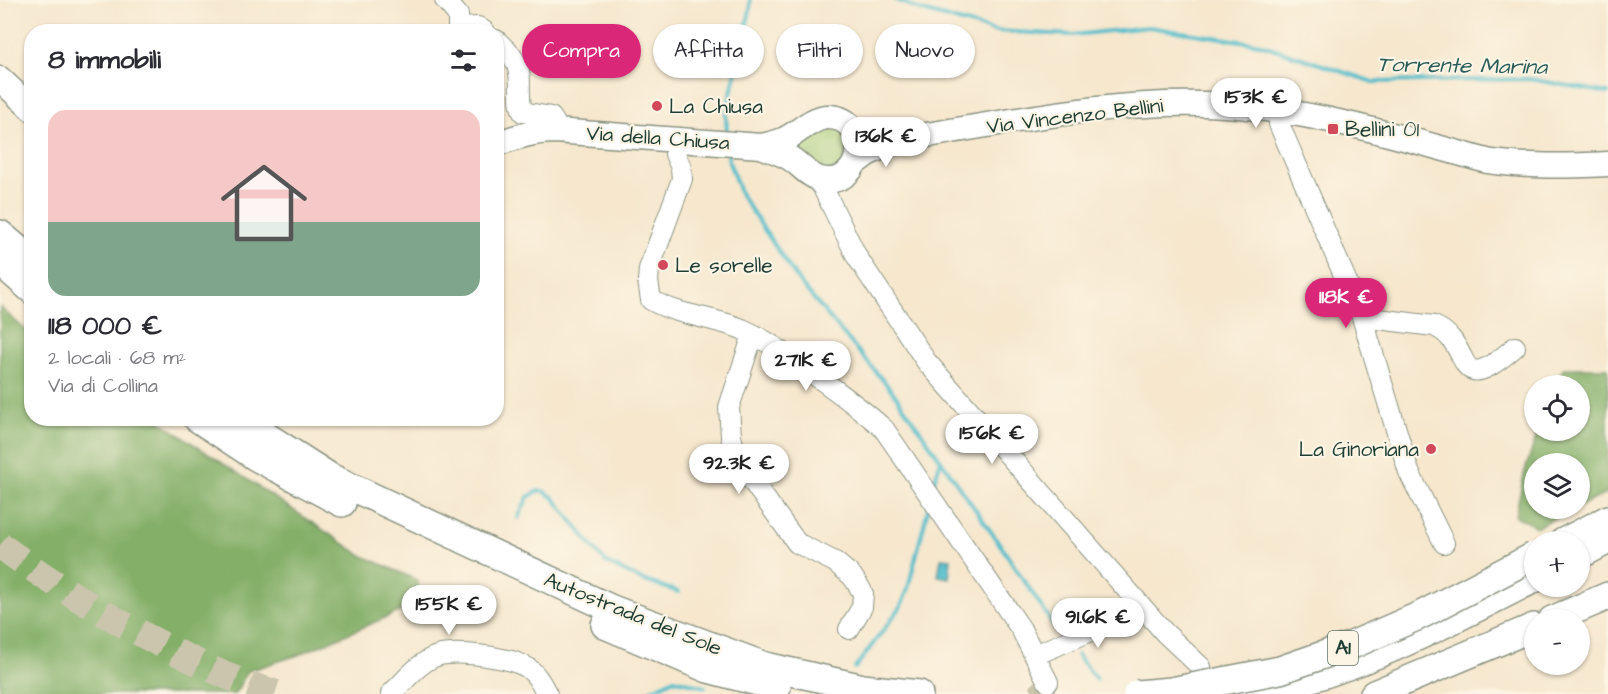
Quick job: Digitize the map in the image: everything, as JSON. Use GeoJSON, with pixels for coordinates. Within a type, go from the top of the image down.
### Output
{"type":"FeatureCollection","features":[{"type":"Feature","properties":{"kind":"highway"},"geometry":{"type":"LineString","coordinates":[[0,234],[24,254]]}},
{"type":"Feature","properties":{"kind":"highway"},"geometry":{"type":"LineString","coordinates":[[0,262],[24,283]]}},
{"type":"Feature","properties":{"kind":"highway","name":"Autostrada del Sole"},"geometry":{"type":"LineString","coordinates":[[209,426],[256,457],[325,495],[608,627],[708,669],[919,694]]}},
{"type":"Feature","properties":{"kind":"highway","name":"Autostrada del Sole"},"geometry":{"type":"LineString","coordinates":[[250,426],[330,477],[612,609],[808,694]]}},
{"type":"Feature","properties":{"kind":"highway"},"geometry":{"type":"LineString","coordinates":[[1585,531],[1608,519]]}},
{"type":"Feature","properties":{"kind":"highway"},"geometry":{"type":"LineString","coordinates":[[1590,550],[1608,540]]}},
{"type":"Feature","properties":{"kind":"highway","name":"A1"},"geometry":{"type":"LineString","coordinates":[[1137,694],[1171,691],[1280,670],[1342,648],[1421,615],[1524,561]]}},
{"type":"Feature","properties":{"kind":"highway","name":"A1"},"geometry":{"type":"LineString","coordinates":[[1249,694],[1286,687],[1360,663],[1428,633],[1524,584]]}},
{"type":"Feature","properties":{"kind":"highway"},"geometry":{"type":"LineString","coordinates":[[1578,609],[1608,596]]}},
{"type":"Feature","properties":{"kind":"highway"},"geometry":{"type":"LineString","coordinates":[[1374,694],[1524,631]]}},
{"type":"Feature","properties":{"kind":"main road"},"geometry":{"type":"LineString","coordinates":[[0,79],[24,102]]}},
{"type":"Feature","properties":{"kind":"main road","name":"Via Vincenzo Bellini"},"geometry":{"type":"LineString","coordinates":[[850,169],[867,154],[896,140],[1131,105],[1206,104],[1281,111],[1331,120],[1487,161],[1538,166],[1608,164]]}},
{"type":"Feature","properties":{"kind":"main road","name":"Via della Chiusa"},"geometry":{"type":"LineString","coordinates":[[755,146],[784,140],[818,119],[826,117],[842,121],[848,126]]}},
{"type":"Feature","properties":{"kind":"main road"},"geometry":{"type":"LineString","coordinates":[[848,126],[857,139],[858,155],[850,169]]}},
{"type":"Feature","properties":{"kind":"main road","name":"Via Vincenzo Bellini"},"geometry":{"type":"LineString","coordinates":[[848,126],[896,140]]}},
{"type":"Feature","properties":{"kind":"main road"},"geometry":{"type":"LineString","coordinates":[[804,127],[797,142],[798,158],[807,171]]}},
{"type":"Feature","properties":{"kind":"main road","name":"Via della Chiusa"},"geometry":{"type":"LineString","coordinates":[[504,130],[515,130],[523,134]]}},
{"type":"Feature","properties":{"kind":"main road","name":"Via della Chiusa"},"geometry":{"type":"LineString","coordinates":[[504,142],[516,139],[523,134],[539,131],[708,141],[755,146],[786,156],[807,171],[829,180],[850,169]]}},
{"type":"Feature","properties":{"kind":"street"},"geometry":{"type":"LineString","coordinates":[[449,4],[458,15],[458,24]]}},
{"type":"Feature","properties":{"kind":"street","name":"Via della Chiusa"},"geometry":{"type":"LineString","coordinates":[[504,49],[516,62],[519,71],[523,112],[551,117],[555,123],[555,131]]}},
{"type":"Feature","properties":{"kind":"street"},"geometry":{"type":"LineString","coordinates":[[1281,111],[1279,124],[1362,317],[1409,472],[1444,543]]}},
{"type":"Feature","properties":{"kind":"street"},"geometry":{"type":"LineString","coordinates":[[679,139],[675,154],[681,168],[682,179],[649,269],[651,300],[667,309],[722,322],[753,335],[795,360],[860,407],[884,429],[1021,629],[1048,682]]}},
{"type":"Feature","properties":{"kind":"street"},"geometry":{"type":"LineString","coordinates":[[840,223],[840,198],[850,169]]}},
{"type":"Feature","properties":{"kind":"street"},"geometry":{"type":"LineString","coordinates":[[807,171],[822,186],[857,257],[926,361],[1138,603],[1165,633],[1202,668]]}},
{"type":"Feature","properties":{"kind":"street"},"geometry":{"type":"LineString","coordinates":[[1362,317],[1434,326],[1444,331],[1452,340],[1466,367],[1473,371],[1482,371],[1515,347]]}},
{"type":"Feature","properties":{"kind":"street"},"geometry":{"type":"LineString","coordinates":[[753,335],[729,407],[730,436],[734,449],[753,482],[798,543],[835,562],[852,576],[860,588],[863,594],[862,607],[849,629]]}},
{"type":"Feature","properties":{"kind":"street"},"geometry":{"type":"LineString","coordinates":[[1035,655],[1093,630],[1138,603]]}},
{"type":"Feature","properties":{"kind":"street"},"geometry":{"type":"LineString","coordinates":[[391,694],[426,662],[438,655],[489,656],[527,668],[547,694]]}},
{"type":"Feature","properties":{"kind":"green space"},"geometry":{"type":"Polygon","coordinates":[[[811,122],[854,132],[837,178],[796,150],[797,142],[811,122]]]}},
{"type":"Feature","properties":{"kind":"green space"},"geometry":{"type":"Polygon","coordinates":[[[0,307],[24,329],[24,426],[167,426],[361,555],[417,580],[422,602],[298,655],[248,671],[235,694],[0,694],[0,307]]]}},
{"type":"Feature","properties":{"kind":"green space"},"geometry":{"type":"Polygon","coordinates":[[[1563,368],[1608,368],[1608,493],[1590,501],[1590,453],[1531,453],[1535,441],[1590,441],[1590,375],[1560,375],[1563,368]]]}},
{"type":"Feature","properties":{"kind":"green space"},"geometry":{"type":"Polygon","coordinates":[[[1524,474],[1524,519],[1553,519],[1536,527],[1515,516],[1524,474]]]}},
{"type":"Feature","properties":{"kind":"water"},"geometry":{"type":"Polygon","coordinates":[[[941,558],[951,559],[949,578],[938,576],[941,558]]]}},
{"type":"Feature","properties":{"kind":"waterway"},"geometry":{"type":"LineString","coordinates":[[727,134],[726,115],[750,10],[750,0]]}},
{"type":"Feature","properties":{"kind":"waterway","name":"Torrente Marina"},"geometry":{"type":"LineString","coordinates":[[896,0],[923,11],[994,31],[1072,35],[1149,27],[1260,44],[1373,82],[1530,79],[1608,93]]}},
{"type":"Feature","properties":{"kind":"waterway"},"geometry":{"type":"LineString","coordinates":[[728,153],[741,195],[800,283],[893,392],[1055,627]]}},
{"type":"Feature","properties":{"kind":"waterway"},"geometry":{"type":"LineString","coordinates":[[933,485],[941,460]]}},
{"type":"Feature","properties":{"kind":"waterway"},"geometry":{"type":"LineString","coordinates":[[518,518],[528,497],[538,491],[543,491],[553,497],[607,563],[642,580],[679,592]]}},
{"type":"Feature","properties":{"kind":"waterway"},"geometry":{"type":"LineString","coordinates":[[855,668],[900,608],[907,592],[929,505]]}},
{"type":"Feature","properties":{"kind":"waterway"},"geometry":{"type":"LineString","coordinates":[[1077,655],[1097,680]]}},
{"type":"Feature","properties":{"kind":"waterway"},"geometry":{"type":"LineString","coordinates":[[643,694],[674,679],[705,687]]}},
{"type":"Feature","properties":{"kind":"tunnel"},"geometry":{"type":"LineString","coordinates":[[0,545],[51,581],[134,630],[225,675],[278,694]]}},
{"type":"Feature","properties":{"kind":"tunnel"},"geometry":{"type":"LineString","coordinates":[[1036,694],[1048,682],[1052,694]]}},
{"type":"Feature","properties":{"kind":"place","name":"La Chiusa"},"geometry":{"type":"Point","coordinates":[657,106]}},
{"type":"Feature","properties":{"kind":"place","name":"Bellini 01"},"geometry":{"type":"Point","coordinates":[1333,129]}},
{"type":"Feature","properties":{"kind":"place","name":"Le sorelle"},"geometry":{"type":"Point","coordinates":[663,265]}},
{"type":"Feature","properties":{"kind":"place","name":"La Ginoriana"},"geometry":{"type":"Point","coordinates":[1431,449]}}]}
